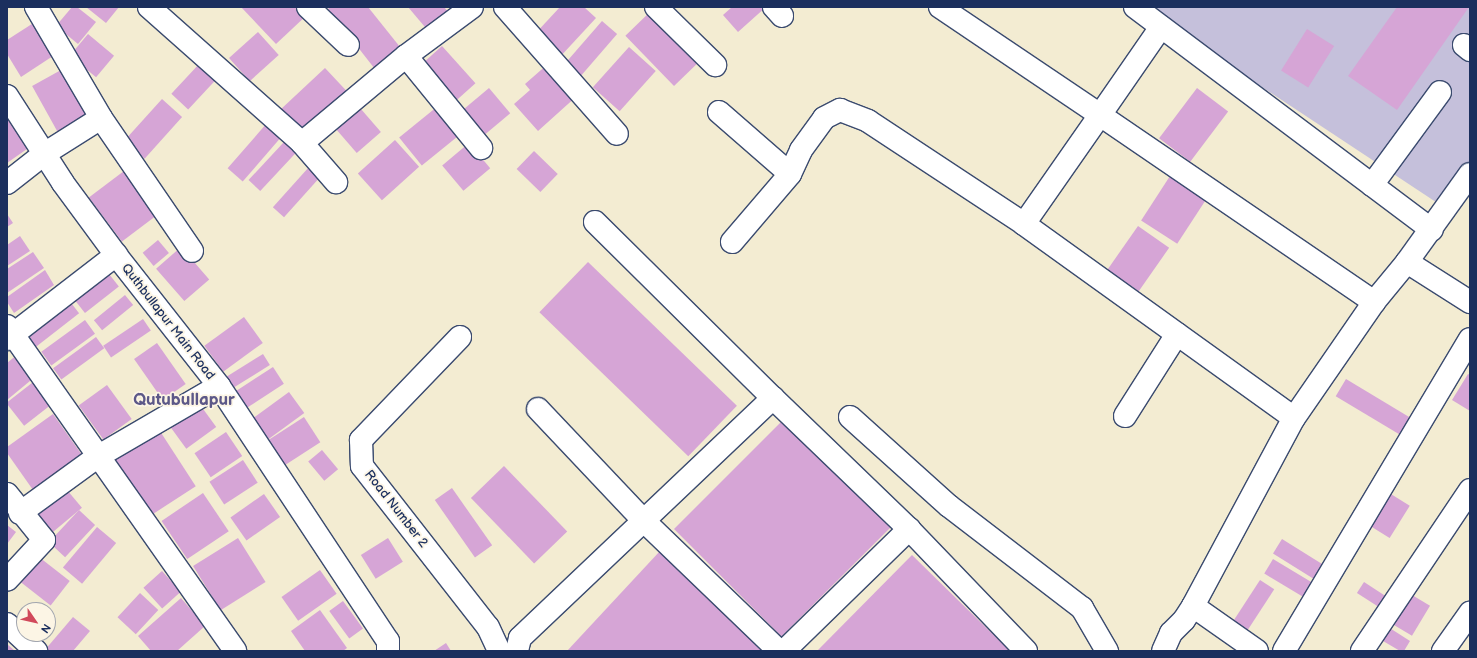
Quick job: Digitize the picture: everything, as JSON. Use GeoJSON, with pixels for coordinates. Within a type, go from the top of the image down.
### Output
{"type":"FeatureCollection","features":[{"type":"Feature","properties":{"kind":"street"},"geometry":{"type":"LineString","coordinates":[[36,7],[101,118],[192,251]]}},
{"type":"Feature","properties":{"kind":"street"},"geometry":{"type":"LineString","coordinates":[[149,7],[302,143],[336,182]]}},
{"type":"Feature","properties":{"kind":"street"},"geometry":{"type":"LineString","coordinates":[[308,7],[348,45]]}},
{"type":"Feature","properties":{"kind":"street"},"geometry":{"type":"LineString","coordinates":[[302,143],[406,56],[472,7]]}},
{"type":"Feature","properties":{"kind":"street"},"geometry":{"type":"LineString","coordinates":[[505,7],[617,134]]}},
{"type":"Feature","properties":{"kind":"street"},"geometry":{"type":"LineString","coordinates":[[656,7],[714,65]]}},
{"type":"Feature","properties":{"kind":"street"},"geometry":{"type":"LineString","coordinates":[[940,7],[1374,302]]}},
{"type":"Feature","properties":{"kind":"street"},"geometry":{"type":"LineString","coordinates":[[1135,7],[1432,230]]}},
{"type":"Feature","properties":{"kind":"street"},"geometry":{"type":"LineString","coordinates":[[1024,224],[1161,27]]}},
{"type":"Feature","properties":{"kind":"street"},"geometry":{"type":"LineString","coordinates":[[406,56],[481,148]]}},
{"type":"Feature","properties":{"kind":"street"},"geometry":{"type":"LineString","coordinates":[[1372,185],[1440,92]]}},
{"type":"Feature","properties":{"kind":"street","name":"Quthbullapur Main Road"},"geometry":{"type":"LineString","coordinates":[[7,96],[44,154],[116,255],[219,386],[388,642],[388,651]]}},
{"type":"Feature","properties":{"kind":"street"},"geometry":{"type":"LineString","coordinates":[[732,242],[790,174],[801,150],[824,118],[840,110],[868,121],[1024,224],[1294,418]]}},
{"type":"Feature","properties":{"kind":"street"},"geometry":{"type":"LineString","coordinates":[[719,112],[790,174]]}},
{"type":"Feature","properties":{"kind":"street"},"geometry":{"type":"LineString","coordinates":[[7,183],[44,154],[101,118]]}},
{"type":"Feature","properties":{"kind":"street"},"geometry":{"type":"LineString","coordinates":[[1163,651],[1171,633],[1189,613],[1294,418],[1374,302],[1432,230],[1470,174]]}},
{"type":"Feature","properties":{"kind":"street"},"geometry":{"type":"LineString","coordinates":[[595,222],[773,398],[909,529],[1026,651]]}},
{"type":"Feature","properties":{"kind":"street"},"geometry":{"type":"LineString","coordinates":[[116,255],[9,333],[235,651]]}},
{"type":"Feature","properties":{"kind":"street"},"geometry":{"type":"LineString","coordinates":[[1407,262],[1470,302]]}},
{"type":"Feature","properties":{"kind":"street"},"geometry":{"type":"LineString","coordinates":[[1125,416],[1177,334]]}},
{"type":"Feature","properties":{"kind":"street","name":"Road Number 2"},"geometry":{"type":"LineString","coordinates":[[460,337],[361,440],[362,466],[488,627],[499,651]]}},
{"type":"Feature","properties":{"kind":"street"},"geometry":{"type":"LineString","coordinates":[[1284,651],[1470,340]]}},
{"type":"Feature","properties":{"kind":"street"},"geometry":{"type":"LineString","coordinates":[[20,513],[97,457],[219,386]]}},
{"type":"Feature","properties":{"kind":"street"},"geometry":{"type":"LineString","coordinates":[[517,651],[520,638],[773,398]]}},
{"type":"Feature","properties":{"kind":"street"},"geometry":{"type":"LineString","coordinates":[[538,409],[643,520],[779,651]]}},
{"type":"Feature","properties":{"kind":"street"},"geometry":{"type":"LineString","coordinates":[[850,417],[949,506],[1082,608],[1107,651]]}},
{"type":"Feature","properties":{"kind":"street"},"geometry":{"type":"LineString","coordinates":[[1362,651],[1470,490]]}},
{"type":"Feature","properties":{"kind":"street"},"geometry":{"type":"LineString","coordinates":[[7,494],[20,513],[44,540],[7,580]]}},
{"type":"Feature","properties":{"kind":"street"},"geometry":{"type":"LineString","coordinates":[[784,651],[909,529]]}},
{"type":"Feature","properties":{"kind":"street"},"geometry":{"type":"LineString","coordinates":[[1443,651],[1470,612]]}},
{"type":"Feature","properties":{"kind":"street"},"geometry":{"type":"LineString","coordinates":[[1179,651],[1184,639],[1189,613]]}},
{"type":"Feature","properties":{"kind":"street"},"geometry":{"type":"LineString","coordinates":[[1189,613],[1257,651]]}},
{"type":"Feature","properties":{"kind":"street"},"geometry":{"type":"LineString","coordinates":[[7,624],[36,651]]}},
{"type":"Feature","properties":{"kind":"shaded area"},"geometry":{"type":"Polygon","coordinates":[[[1141,7],[1470,7],[1470,190],[1454,214],[1141,7]]]}},
{"type":"Feature","properties":{"kind":"building"},"geometry":{"type":"Polygon","coordinates":[[[72,7],[77,7],[96,22],[78,44],[56,26],[72,7]]]}},
{"type":"Feature","properties":{"kind":"building"},"geometry":{"type":"Polygon","coordinates":[[[86,7],[119,7],[106,23],[86,7]]]}},
{"type":"Feature","properties":{"kind":"building"},"geometry":{"type":"Polygon","coordinates":[[[241,7],[302,7],[308,14],[276,44],[241,7]]]}},
{"type":"Feature","properties":{"kind":"building"},"geometry":{"type":"Polygon","coordinates":[[[330,7],[368,7],[404,52],[378,73],[328,9],[330,7]]]}},
{"type":"Feature","properties":{"kind":"building"},"geometry":{"type":"Polygon","coordinates":[[[408,7],[444,7],[451,15],[430,33],[408,7]]]}},
{"type":"Feature","properties":{"kind":"building"},"geometry":{"type":"Polygon","coordinates":[[[560,7],[584,7],[596,18],[559,58],[534,35],[560,7]]]}},
{"type":"Feature","properties":{"kind":"building"},"geometry":{"type":"Polygon","coordinates":[[[732,7],[766,7],[738,32],[723,15],[732,7]]]}},
{"type":"Feature","properties":{"kind":"building"},"geometry":{"type":"Polygon","coordinates":[[[1397,7],[1469,7],[1397,110],[1348,76],[1397,7]]]}},
{"type":"Feature","properties":{"kind":"building"},"geometry":{"type":"Polygon","coordinates":[[[652,10],[701,60],[674,86],[625,36],[652,10]]]}},
{"type":"Feature","properties":{"kind":"building"},"geometry":{"type":"Polygon","coordinates":[[[602,21],[617,34],[581,76],[566,63],[602,21]]]}},
{"type":"Feature","properties":{"kind":"building"},"geometry":{"type":"Polygon","coordinates":[[[35,22],[56,54],[21,77],[7,54],[7,40],[35,22]]]}},
{"type":"Feature","properties":{"kind":"building"},"geometry":{"type":"Polygon","coordinates":[[[1307,29],[1334,46],[1308,88],[1281,71],[1307,29]]]}},
{"type":"Feature","properties":{"kind":"building"},"geometry":{"type":"Polygon","coordinates":[[[258,32],[279,55],[250,81],[229,58],[258,32]]]}},
{"type":"Feature","properties":{"kind":"building"},"geometry":{"type":"Polygon","coordinates":[[[88,34],[114,56],[96,77],[70,55],[88,34]]]}},
{"type":"Feature","properties":{"kind":"building"},"geometry":{"type":"Polygon","coordinates":[[[442,46],[475,83],[453,103],[420,66],[442,46]]]}},
{"type":"Feature","properties":{"kind":"building"},"geometry":{"type":"Polygon","coordinates":[[[629,47],[656,71],[620,111],[593,87],[629,47]]]}},
{"type":"Feature","properties":{"kind":"building"},"geometry":{"type":"Polygon","coordinates":[[[200,63],[217,79],[188,109],[171,94],[200,63]]]}},
{"type":"Feature","properties":{"kind":"building"},"geometry":{"type":"Polygon","coordinates":[[[549,63],[578,95],[538,131],[514,104],[530,90],[525,84],[549,63]]]}},
{"type":"Feature","properties":{"kind":"building"},"geometry":{"type":"Polygon","coordinates":[[[325,68],[348,93],[304,134],[281,109],[325,68]]]}},
{"type":"Feature","properties":{"kind":"building"},"geometry":{"type":"Polygon","coordinates":[[[61,70],[88,118],[59,134],[32,86],[61,70]]]}},
{"type":"Feature","properties":{"kind":"building"},"geometry":{"type":"Polygon","coordinates":[[[489,88],[510,113],[480,139],[458,114],[489,88]]]}},
{"type":"Feature","properties":{"kind":"building"},"geometry":{"type":"Polygon","coordinates":[[[1197,88],[1228,111],[1190,162],[1159,138],[1197,88]]]}},
{"type":"Feature","properties":{"kind":"building"},"geometry":{"type":"Polygon","coordinates":[[[162,99],[182,117],[145,159],[125,141],[162,99]]]}},
{"type":"Feature","properties":{"kind":"building"},"geometry":{"type":"Polygon","coordinates":[[[354,101],[381,132],[357,153],[330,122],[354,101]]]}},
{"type":"Feature","properties":{"kind":"building"},"geometry":{"type":"Polygon","coordinates":[[[438,106],[461,134],[422,165],[399,137],[438,106]]]}},
{"type":"Feature","properties":{"kind":"building"},"geometry":{"type":"Polygon","coordinates":[[[7,118],[27,149],[7,163],[7,118]]]}},
{"type":"Feature","properties":{"kind":"building"},"geometry":{"type":"Polygon","coordinates":[[[267,123],[282,136],[243,181],[228,168],[267,123]]]}},
{"type":"Feature","properties":{"kind":"building"},"geometry":{"type":"Polygon","coordinates":[[[395,140],[419,167],[382,200],[358,173],[395,140]]]}},
{"type":"Feature","properties":{"kind":"building"},"geometry":{"type":"Polygon","coordinates":[[[284,142],[296,153],[260,191],[249,180],[284,142]]]}},
{"type":"Feature","properties":{"kind":"building"},"geometry":{"type":"Polygon","coordinates":[[[469,143],[490,168],[463,191],[442,165],[469,143]]]}},
{"type":"Feature","properties":{"kind":"building"},"geometry":{"type":"Polygon","coordinates":[[[534,151],[558,174],[540,192],[517,169],[534,151]]]}},
{"type":"Feature","properties":{"kind":"building"},"geometry":{"type":"Polygon","coordinates":[[[309,167],[320,177],[284,217],[273,207],[309,167]]]}},
{"type":"Feature","properties":{"kind":"building"},"geometry":{"type":"Polygon","coordinates":[[[124,171],[157,215],[122,241],[89,197],[124,171]]]}},
{"type":"Feature","properties":{"kind":"building"},"geometry":{"type":"Polygon","coordinates":[[[1170,176],[1206,199],[1177,244],[1141,220],[1170,176]]]}},
{"type":"Feature","properties":{"kind":"building"},"geometry":{"type":"Polygon","coordinates":[[[7,214],[13,223],[7,227],[7,214]]]}},
{"type":"Feature","properties":{"kind":"building"},"geometry":{"type":"Polygon","coordinates":[[[1138,226],[1169,248],[1139,291],[1108,269],[1138,226]]]}},
{"type":"Feature","properties":{"kind":"building"},"geometry":{"type":"Polygon","coordinates":[[[20,236],[30,251],[7,266],[7,245],[20,236]]]}},
{"type":"Feature","properties":{"kind":"building"},"geometry":{"type":"Polygon","coordinates":[[[158,240],[169,253],[154,266],[143,253],[158,240]]]}},
{"type":"Feature","properties":{"kind":"building"},"geometry":{"type":"Polygon","coordinates":[[[181,247],[209,279],[184,301],[156,269],[181,247]]]}},
{"type":"Feature","properties":{"kind":"building"},"geometry":{"type":"Polygon","coordinates":[[[33,252],[44,268],[7,293],[7,269],[33,252]]]}},
{"type":"Feature","properties":{"kind":"building"},"geometry":{"type":"Polygon","coordinates":[[[588,262],[737,406],[688,456],[539,312],[588,262]]]}},
{"type":"Feature","properties":{"kind":"building"},"geometry":{"type":"Polygon","coordinates":[[[45,270],[54,285],[14,313],[7,302],[7,297],[45,270]]]}},
{"type":"Feature","properties":{"kind":"building"},"geometry":{"type":"Polygon","coordinates":[[[109,274],[119,287],[85,313],[75,300],[109,274]]]}},
{"type":"Feature","properties":{"kind":"building"},"geometry":{"type":"Polygon","coordinates":[[[125,295],[133,305],[102,330],[94,320],[125,295]]]}},
{"type":"Feature","properties":{"kind":"building"},"geometry":{"type":"Polygon","coordinates":[[[68,299],[79,313],[36,347],[25,333],[68,299]]]}},
{"type":"Feature","properties":{"kind":"building"},"geometry":{"type":"Polygon","coordinates":[[[244,317],[263,343],[223,372],[204,346],[244,317]]]}},
{"type":"Feature","properties":{"kind":"building"},"geometry":{"type":"Polygon","coordinates":[[[143,319],[151,331],[111,357],[103,346],[143,319]]]}},
{"type":"Feature","properties":{"kind":"building"},"geometry":{"type":"Polygon","coordinates":[[[85,320],[95,334],[51,365],[41,352],[85,320]]]}},
{"type":"Feature","properties":{"kind":"building"},"geometry":{"type":"Polygon","coordinates":[[[96,337],[104,348],[61,379],[53,368],[96,337]]]}},
{"type":"Feature","properties":{"kind":"building"},"geometry":{"type":"Polygon","coordinates":[[[157,343],[186,384],[163,400],[134,359],[157,343]]]}},
{"type":"Feature","properties":{"kind":"building"},"geometry":{"type":"Polygon","coordinates":[[[18,354],[36,376],[7,400],[7,363],[18,354]]]}},
{"type":"Feature","properties":{"kind":"building"},"geometry":{"type":"Polygon","coordinates":[[[263,354],[270,365],[232,389],[225,378],[263,354]]]}},
{"type":"Feature","properties":{"kind":"building"},"geometry":{"type":"Polygon","coordinates":[[[273,367],[284,384],[246,408],[235,392],[273,367]]]}},
{"type":"Feature","properties":{"kind":"building"},"geometry":{"type":"Polygon","coordinates":[[[1468,374],[1470,375],[1470,411],[1452,400],[1468,374]]]}},
{"type":"Feature","properties":{"kind":"building"},"geometry":{"type":"Polygon","coordinates":[[[37,379],[55,402],[24,426],[7,402],[37,379]]]}},
{"type":"Feature","properties":{"kind":"building"},"geometry":{"type":"Polygon","coordinates":[[[1346,379],[1414,420],[1403,437],[1336,396],[1346,379]]]}},
{"type":"Feature","properties":{"kind":"building"},"geometry":{"type":"Polygon","coordinates":[[[107,385],[132,419],[103,440],[79,406],[107,385]]]}},
{"type":"Feature","properties":{"kind":"building"},"geometry":{"type":"Polygon","coordinates":[[[289,392],[304,413],[269,439],[253,418],[289,392]]]}},
{"type":"Feature","properties":{"kind":"building"},"geometry":{"type":"Polygon","coordinates":[[[198,402],[216,427],[186,449],[168,424],[198,402]]]}},
{"type":"Feature","properties":{"kind":"building"},"geometry":{"type":"Polygon","coordinates":[[[53,414],[82,455],[33,490],[7,453],[7,447],[53,414]]]}},
{"type":"Feature","properties":{"kind":"building"},"geometry":{"type":"Polygon","coordinates":[[[304,417],[320,442],[281,468],[265,443],[304,417]]]}},
{"type":"Feature","properties":{"kind":"building"},"geometry":{"type":"Polygon","coordinates":[[[785,418],[892,525],[781,636],[674,529],[785,418]]]}},
{"type":"Feature","properties":{"kind":"building"},"geometry":{"type":"Polygon","coordinates":[[[156,425],[196,486],[150,516],[110,455],[156,425]]]}},
{"type":"Feature","properties":{"kind":"building"},"geometry":{"type":"Polygon","coordinates":[[[226,432],[242,456],[211,477],[194,453],[226,432]]]}},
{"type":"Feature","properties":{"kind":"building"},"geometry":{"type":"Polygon","coordinates":[[[322,450],[338,469],[324,481],[308,462],[322,450]]]}},
{"type":"Feature","properties":{"kind":"building"},"geometry":{"type":"Polygon","coordinates":[[[243,460],[258,483],[224,504],[209,482],[243,460]]]}},
{"type":"Feature","properties":{"kind":"building"},"geometry":{"type":"Polygon","coordinates":[[[504,466],[567,531],[534,563],[471,498],[504,466]]]}},
{"type":"Feature","properties":{"kind":"building"},"geometry":{"type":"Polygon","coordinates":[[[62,484],[82,508],[51,534],[31,510],[62,484]]]}},
{"type":"Feature","properties":{"kind":"building"},"geometry":{"type":"Polygon","coordinates":[[[452,488],[492,545],[475,557],[435,500],[452,488]]]}},
{"type":"Feature","properties":{"kind":"building"},"geometry":{"type":"Polygon","coordinates":[[[1386,491],[1410,506],[1390,538],[1366,523],[1386,491]]]}},
{"type":"Feature","properties":{"kind":"building"},"geometry":{"type":"Polygon","coordinates":[[[203,493],[229,531],[187,559],[162,521],[203,493]]]}},
{"type":"Feature","properties":{"kind":"building"},"geometry":{"type":"Polygon","coordinates":[[[264,494],[280,517],[246,540],[230,518],[264,494]]]}},
{"type":"Feature","properties":{"kind":"building"},"geometry":{"type":"Polygon","coordinates":[[[79,510],[95,525],[65,557],[49,542],[79,510]]]}},
{"type":"Feature","properties":{"kind":"building"},"geometry":{"type":"Polygon","coordinates":[[[7,525],[16,532],[7,544],[7,525]]]}},
{"type":"Feature","properties":{"kind":"building"},"geometry":{"type":"Polygon","coordinates":[[[97,527],[116,543],[82,584],[63,568],[97,527]]]}},
{"type":"Feature","properties":{"kind":"building"},"geometry":{"type":"Polygon","coordinates":[[[238,538],[266,582],[221,610],[193,566],[238,538]]]}},
{"type":"Feature","properties":{"kind":"building"},"geometry":{"type":"Polygon","coordinates":[[[388,538],[403,562],[376,579],[361,555],[388,538]]]}},
{"type":"Feature","properties":{"kind":"building"},"geometry":{"type":"Polygon","coordinates":[[[1282,539],[1326,567],[1317,581],[1273,553],[1282,539]]]}},
{"type":"Feature","properties":{"kind":"building"},"geometry":{"type":"Polygon","coordinates":[[[660,551],[767,651],[567,651],[660,551]]]}},
{"type":"Feature","properties":{"kind":"building"},"geometry":{"type":"Polygon","coordinates":[[[912,555],[1010,651],[817,651],[912,555]]]}},
{"type":"Feature","properties":{"kind":"building"},"geometry":{"type":"Polygon","coordinates":[[[39,557],[70,581],[53,602],[46,602],[20,581],[39,557]]]}},
{"type":"Feature","properties":{"kind":"building"},"geometry":{"type":"Polygon","coordinates":[[[1273,559],[1316,585],[1307,599],[1264,574],[1273,559]]]}},
{"type":"Feature","properties":{"kind":"building"},"geometry":{"type":"Polygon","coordinates":[[[320,570],[337,594],[298,621],[281,597],[320,570]]]}},
{"type":"Feature","properties":{"kind":"building"},"geometry":{"type":"Polygon","coordinates":[[[162,571],[181,592],[162,609],[143,588],[162,571]]]}},
{"type":"Feature","properties":{"kind":"building"},"geometry":{"type":"Polygon","coordinates":[[[1260,580],[1274,589],[1246,633],[1232,624],[1260,580]]]}},
{"type":"Feature","properties":{"kind":"building"},"geometry":{"type":"Polygon","coordinates":[[[1364,582],[1387,597],[1380,608],[1357,593],[1364,582]]]}},
{"type":"Feature","properties":{"kind":"building"},"geometry":{"type":"Polygon","coordinates":[[[140,593],[158,610],[136,634],[117,617],[140,593]]]}},
{"type":"Feature","properties":{"kind":"building"},"geometry":{"type":"Polygon","coordinates":[[[1412,595],[1430,606],[1412,636],[1394,625],[1412,595]]]}},
{"type":"Feature","properties":{"kind":"building"},"geometry":{"type":"Polygon","coordinates":[[[181,598],[205,626],[177,651],[151,651],[138,636],[181,598]]]}},
{"type":"Feature","properties":{"kind":"building"},"geometry":{"type":"Polygon","coordinates":[[[343,601],[363,629],[349,638],[329,611],[343,601]]]}},
{"type":"Feature","properties":{"kind":"building"},"geometry":{"type":"Polygon","coordinates":[[[320,610],[347,648],[343,651],[305,651],[291,631],[320,610]]]}},
{"type":"Feature","properties":{"kind":"building"},"geometry":{"type":"Polygon","coordinates":[[[73,617],[90,631],[73,651],[44,651],[52,642],[56,642],[56,637],[73,617]]]}},
{"type":"Feature","properties":{"kind":"building"},"geometry":{"type":"Polygon","coordinates":[[[1385,625],[1410,641],[1404,651],[1400,651],[1378,638],[1385,625]]]}},
{"type":"Feature","properties":{"kind":"building"},"geometry":{"type":"Polygon","coordinates":[[[446,643],[451,651],[434,651],[446,643]]]}},
{"type":"Feature","properties":{"kind":"building"},"geometry":{"type":"Polygon","coordinates":[[[7,644],[15,651],[7,651],[7,644]]]}},
{"type":"Feature","properties":{"kind":"district","name":"Qutubullapur"},"geometry":{"type":"Point","coordinates":[184,401]}}]}
